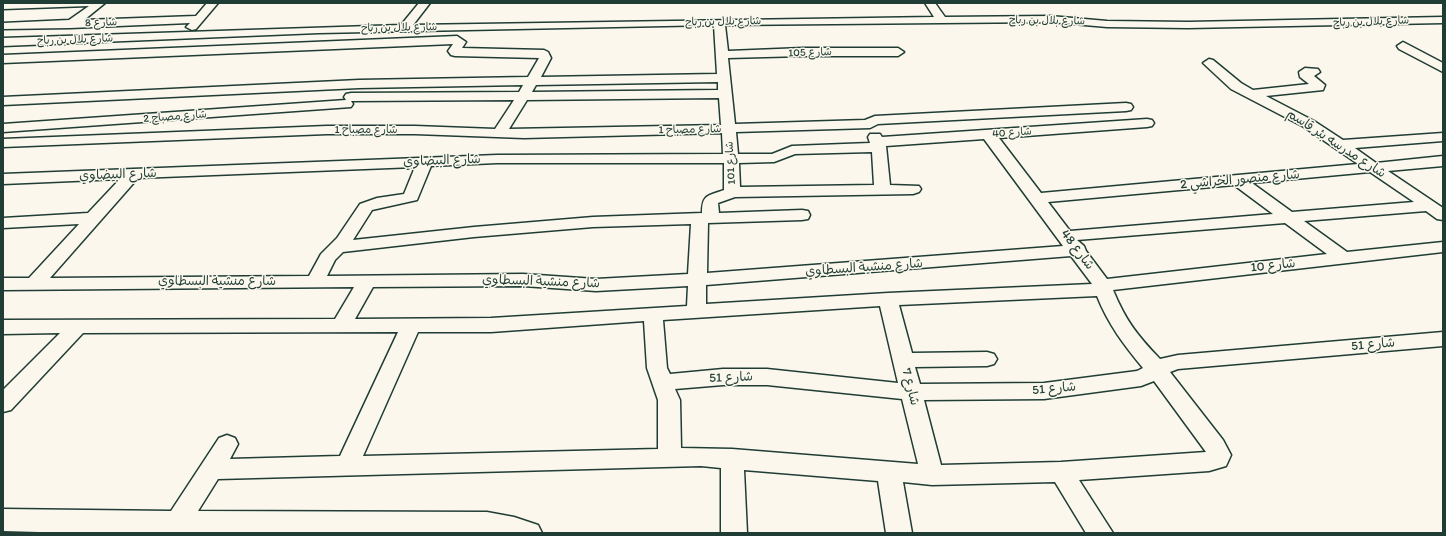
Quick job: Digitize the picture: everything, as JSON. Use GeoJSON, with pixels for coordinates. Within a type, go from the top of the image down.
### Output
{"type":"FeatureCollection","features":[{"type":"Feature","properties":{"kind":"street"},"geometry":{"type":"LineString","coordinates":[[3,6],[25,4],[89,3]]}},
{"type":"Feature","properties":{"kind":"street"},"geometry":{"type":"LineString","coordinates":[[24,58],[100,3]]}},
{"type":"Feature","properties":{"kind":"street"},"geometry":{"type":"LineString","coordinates":[[185,36],[213,3]]}},
{"type":"Feature","properties":{"kind":"street"},"geometry":{"type":"LineString","coordinates":[[404,28],[425,3]]}},
{"type":"Feature","properties":{"kind":"street"},"geometry":{"type":"LineString","coordinates":[[930,3],[942,20]]}},
{"type":"Feature","properties":{"kind":"street"},"geometry":{"type":"LineString","coordinates":[[3,19],[25,4]]}},
{"type":"Feature","properties":{"kind":"street","name":"شارع 8"},"geometry":{"type":"LineString","coordinates":[[3,26],[71,25],[199,19]]}},
{"type":"Feature","properties":{"kind":"street","name":"شارع بلال بن رباح"},"geometry":{"type":"LineString","coordinates":[[3,42],[404,28],[719,22],[1050,19],[1107,24],[1188,25],[1443,20]]}},
{"type":"Feature","properties":{"kind":"street","name":"شارع 101"},"geometry":{"type":"LineString","coordinates":[[706,218],[710,201],[731,192],[729,128],[719,22]]}},
{"type":"Feature","properties":{"kind":"street"},"geometry":{"type":"LineString","coordinates":[[3,59],[457,40],[460,42],[454,50],[455,52],[540,52],[545,58],[499,134]]}},
{"type":"Feature","properties":{"kind":"street"},"geometry":{"type":"LineString","coordinates":[[1404,46],[1443,68]]}},
{"type":"Feature","properties":{"kind":"street","name":"شارع 105"},"geometry":{"type":"LineString","coordinates":[[722,55],[803,52],[898,52]]}},
{"type":"Feature","properties":{"kind":"street","name":"شارع مدرسه بئر قاسم"},"geometry":{"type":"LineString","coordinates":[[1209,62],[1228,80],[1251,94],[1309,124],[1436,210]]}},
{"type":"Feature","properties":{"kind":"street"},"geometry":{"type":"LineString","coordinates":[[1251,94],[1318,87],[1319,85],[1304,74],[1305,72],[1314,72]]}},
{"type":"Feature","properties":{"kind":"street"},"geometry":{"type":"LineString","coordinates":[[3,101],[359,84],[724,78]]}},
{"type":"Feature","properties":{"kind":"street"},"geometry":{"type":"LineString","coordinates":[[327,130],[349,101],[359,84]]}},
{"type":"Feature","properties":{"kind":"street","name":"شارع مصباح 2"},"geometry":{"type":"LineString","coordinates":[[3,128],[349,101],[523,96],[725,94]]}},
{"type":"Feature","properties":{"kind":"street","name":"شارع مصباح 1"},"geometry":{"type":"LineString","coordinates":[[3,143],[327,130],[415,130],[499,134],[870,124],[875,120],[1126,107]]}},
{"type":"Feature","properties":{"kind":"street","name":"شارع 40"},"geometry":{"type":"LineString","coordinates":[[878,145],[1147,123]]}},
{"type":"Feature","properties":{"kind":"street"},"geometry":{"type":"LineString","coordinates":[[870,124],[878,145],[882,189]]}},
{"type":"Feature","properties":{"kind":"street","name":"شارع 48"},"geometry":{"type":"LineString","coordinates":[[989,135],[1078,250],[1103,287],[1119,323],[1127,336],[1157,370],[1215,447],[1219,456],[1218,459],[1209,461],[1061,472]]}},
{"type":"Feature","properties":{"kind":"street"},"geometry":{"type":"LineString","coordinates":[[1341,145],[1443,137]]}},
{"type":"Feature","properties":{"kind":"street","name":"شارع البيضاوي"},"geometry":{"type":"LineString","coordinates":[[3,179],[518,158],[774,158],[792,150],[878,145]]}},
{"type":"Feature","properties":{"kind":"street","name":"شارع منصور الخراشي 2"},"geometry":{"type":"LineString","coordinates":[[1038,198],[1374,168],[1443,160]]}},
{"type":"Feature","properties":{"kind":"street"},"geometry":{"type":"LineString","coordinates":[[314,282],[327,258],[338,247],[366,207],[377,203],[402,200],[411,197],[425,162]]}},
{"type":"Feature","properties":{"kind":"street"},"geometry":{"type":"LineString","coordinates":[[34,284],[133,174]]}},
{"type":"Feature","properties":{"kind":"street"},"geometry":{"type":"LineString","coordinates":[[1238,180],[1343,258]]}},
{"type":"Feature","properties":{"kind":"street"},"geometry":{"type":"LineString","coordinates":[[731,192],[913,189]]}},
{"type":"Feature","properties":{"kind":"street"},"geometry":{"type":"LineString","coordinates":[[1066,236],[1288,217],[1436,210]]}},
{"type":"Feature","properties":{"kind":"street"},"geometry":{"type":"LineString","coordinates":[[338,247],[474,232],[593,222],[802,215]]}},
{"type":"Feature","properties":{"kind":"street"},"geometry":{"type":"LineString","coordinates":[[3,223],[94,218]]}},
{"type":"Feature","properties":{"kind":"street"},"geometry":{"type":"LineString","coordinates":[[696,311],[697,279],[706,218]]}},
{"type":"Feature","properties":{"kind":"street","name":"شارع 10"},"geometry":{"type":"LineString","coordinates":[[3,327],[411,326],[525,324],[654,313],[1103,287],[1443,247]]}},
{"type":"Feature","properties":{"kind":"street","name":"شارع منشية البسطاوي"},"geometry":{"type":"LineString","coordinates":[[3,284],[523,280],[596,285],[833,270],[1078,250]]}},
{"type":"Feature","properties":{"kind":"street"},"geometry":{"type":"LineString","coordinates":[[341,326],[366,281]]}},
{"type":"Feature","properties":{"kind":"street","name":"شارع 7"},"geometry":{"type":"LineString","coordinates":[[888,299],[932,475]]}},
{"type":"Feature","properties":{"kind":"street"},"geometry":{"type":"LineString","coordinates":[[654,313],[657,368],[669,400],[670,458]]}},
{"type":"Feature","properties":{"kind":"street"},"geometry":{"type":"LineString","coordinates":[[346,466],[411,326]]}},
{"type":"Feature","properties":{"kind":"street"},"geometry":{"type":"LineString","coordinates":[[3,404],[78,327]]}},
{"type":"Feature","properties":{"kind":"street","name":"شارع 51"},"geometry":{"type":"LineString","coordinates":[[661,382],[723,377],[767,377],[911,392],[1044,391],[1141,378],[1166,365],[1178,362],[1443,339]]}},
{"type":"Feature","properties":{"kind":"street"},"geometry":{"type":"LineString","coordinates":[[903,360],[987,359]]}},
{"type":"Feature","properties":{"kind":"street"},"geometry":{"type":"LineString","coordinates":[[179,521],[227,444]]}},
{"type":"Feature","properties":{"kind":"street"},"geometry":{"type":"LineString","coordinates":[[211,469],[701,457],[732,458],[932,475],[1061,472],[1100,533]]}},
{"type":"Feature","properties":{"kind":"street"},"geometry":{"type":"LineString","coordinates":[[732,458],[734,533]]}},
{"type":"Feature","properties":{"kind":"street"},"geometry":{"type":"LineString","coordinates":[[889,472],[899,533]]}},
{"type":"Feature","properties":{"kind":"street"},"geometry":{"type":"LineString","coordinates":[[3,520],[71,528],[179,521],[487,523],[529,533]]}}]}
